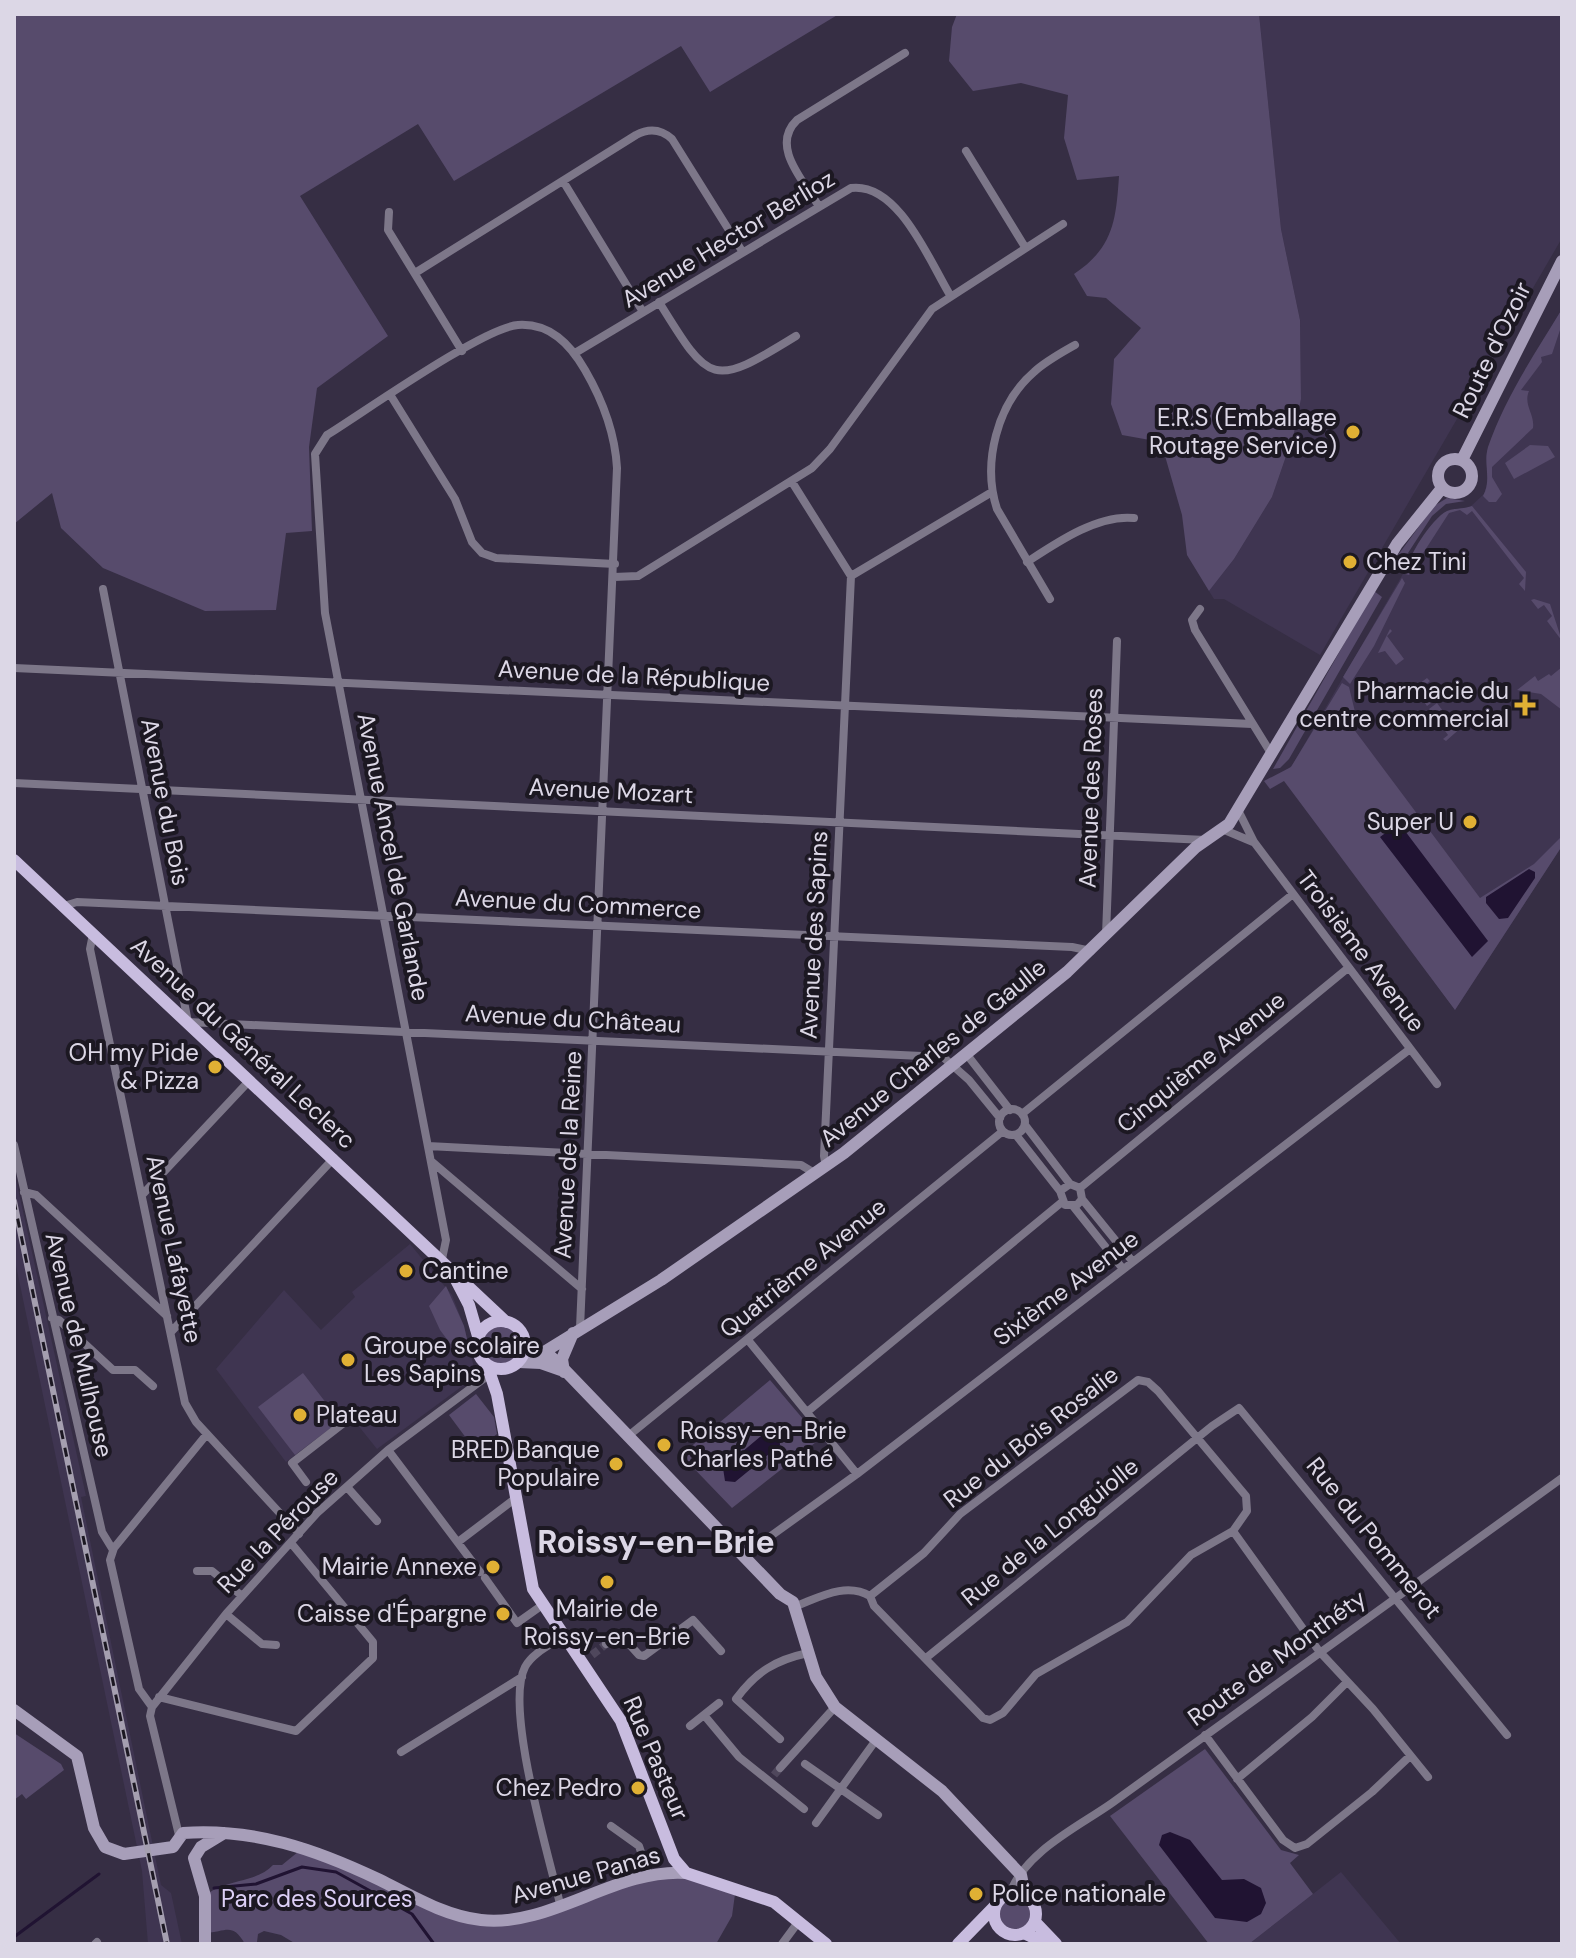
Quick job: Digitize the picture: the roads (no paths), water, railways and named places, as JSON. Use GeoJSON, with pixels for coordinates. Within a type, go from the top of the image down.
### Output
{"type":"FeatureCollection","features":[{"type":"Feature","properties":{"kind":"main road","name":"Route d'Ozoir"},"geometry":{"type":"LineString","coordinates":[[1462,460],[1562,261]]}},
{"type":"Feature","properties":{"kind":"main road"},"geometry":{"type":"LineString","coordinates":[[1451,459],[1462,460],[1472,473],[1468,487],[1455,493],[1442,488],[1438,477],[1441,466],[1451,459]]}},
{"type":"Feature","properties":{"kind":"main road","name":"Avenue Charles de Gaulle"},"geometry":{"type":"LineString","coordinates":[[542,1358],[577,1330],[670,1274],[790,1188],[821,1170],[968,1056],[1091,951],[1205,840],[1222,829],[1238,810],[1272,755],[1411,522],[1442,488]]}},
{"type":"Feature","properties":{"kind":"main road","name":"Avenue du Général Leclerc"},"geometry":{"type":"LineString","coordinates":[[14,860],[506,1322]]}},
{"type":"Feature","properties":{"kind":"main road","name":"Avenue du Général Leclerc"},"geometry":{"type":"LineString","coordinates":[[442,1259],[466,1297],[478,1336]]}},
{"type":"Feature","properties":{"kind":"main road"},"geometry":{"type":"LineString","coordinates":[[542,1358],[519,1362],[502,1370],[489,1370],[477,1351],[478,1336],[489,1324],[506,1322],[520,1330],[525,1345],[564,1372],[743,1556],[796,1606],[816,1677],[835,1707],[929,1779],[1021,1875],[1025,1895]]}},
{"type":"Feature","properties":{"kind":"main road"},"geometry":{"type":"LineString","coordinates":[[564,1372],[562,1359],[577,1330]]}},
{"type":"Feature","properties":{"kind":"main road"},"geometry":{"type":"LineString","coordinates":[[519,1362],[525,1345]]}},
{"type":"Feature","properties":{"kind":"main road","name":"Rue Pasteur"},"geometry":{"type":"LineString","coordinates":[[489,1370],[531,1580],[541,1606],[564,1636],[588,1658],[627,1734],[674,1859],[686,1873]]}},
{"type":"Feature","properties":{"kind":"main road"},"geometry":{"type":"LineString","coordinates":[[14,1710],[77,1756],[94,1828],[105,1847],[130,1854],[176,1841],[181,1858],[197,1853],[227,1832]]}},
{"type":"Feature","properties":{"kind":"main road","name":"Avenue Panas"},"geometry":{"type":"LineString","coordinates":[[176,1841],[192,1833],[227,1832],[304,1847],[463,1917],[506,1921],[667,1871],[686,1873]]}},
{"type":"Feature","properties":{"kind":"main road"},"geometry":{"type":"LineString","coordinates":[[192,1833],[204,1888],[205,1944]]}},
{"type":"Feature","properties":{"kind":"main road","name":"Rue Pasteur"},"geometry":{"type":"LineString","coordinates":[[667,1871],[674,1859]]}},
{"type":"Feature","properties":{"kind":"main road"},"geometry":{"type":"LineString","coordinates":[[686,1873],[774,1902],[826,1944]]}},
{"type":"Feature","properties":{"kind":"main road"},"geometry":{"type":"LineString","coordinates":[[963,1940],[1010,1893],[1025,1895],[1034,1903],[1035,1922],[1056,1944]]}},
{"type":"Feature","properties":{"kind":"main road"},"geometry":{"type":"LineString","coordinates":[[995,1906],[998,1927],[1010,1935],[1024,1933],[1047,1944]]}},
{"type":"Feature","properties":{"kind":"main road"},"geometry":{"type":"LineString","coordinates":[[1024,1933],[1035,1922]]}},
{"type":"Feature","properties":{"kind":"main road"},"geometry":{"type":"LineString","coordinates":[[963,1940],[998,1927]]}},
{"type":"Feature","properties":{"kind":"street"},"geometry":{"type":"LineString","coordinates":[[818,205],[787,154],[789,128],[905,53]]}},
{"type":"Feature","properties":{"kind":"street"},"geometry":{"type":"LineString","coordinates":[[415,273],[639,133],[662,132],[674,141],[742,251]]}},
{"type":"Feature","properties":{"kind":"street"},"geometry":{"type":"LineString","coordinates":[[966,151],[1025,247]]}},
{"type":"Feature","properties":{"kind":"street"},"geometry":{"type":"LineString","coordinates":[[563,181],[643,312]]}},
{"type":"Feature","properties":{"kind":"street","name":"Avenue Hector Berlioz"},"geometry":{"type":"LineString","coordinates":[[575,353],[818,205],[857,187],[887,198],[950,295]]}},
{"type":"Feature","properties":{"kind":"street"},"geometry":{"type":"LineString","coordinates":[[389,212],[387,228],[462,351]]}},
{"type":"Feature","properties":{"kind":"street"},"geometry":{"type":"LineString","coordinates":[[614,577],[638,576],[792,482],[824,456],[920,322],[950,295],[1063,224]]}},
{"type":"Feature","properties":{"kind":"street"},"geometry":{"type":"LineString","coordinates":[[659,302],[693,357],[718,372],[745,367],[796,336]]}},
{"type":"Feature","properties":{"kind":"street"},"geometry":{"type":"LineString","coordinates":[[575,353],[555,334],[525,325],[497,330],[391,396],[451,492],[470,538],[480,551],[496,558],[615,564]]}},
{"type":"Feature","properties":{"kind":"street"},"geometry":{"type":"LineString","coordinates":[[1050,599],[1003,524],[992,492],[994,443],[1007,408],[1035,371],[1075,345]]}},
{"type":"Feature","properties":{"kind":"street","name":"Avenue de la Reine"},"geometry":{"type":"LineString","coordinates":[[575,353],[601,401],[615,450],[618,486],[594,1042],[582,1289],[577,1330]]}},
{"type":"Feature","properties":{"kind":"street","name":"Avenue Ancel de Garlande"},"geometry":{"type":"LineString","coordinates":[[391,396],[324,437],[316,448],[315,461],[325,613],[446,1240],[442,1259]]}},
{"type":"Feature","properties":{"kind":"street"},"geometry":{"type":"LineString","coordinates":[[792,482],[851,576],[992,492]]}},
{"type":"Feature","properties":{"kind":"street"},"geometry":{"type":"LineString","coordinates":[[1027,562],[1070,536],[1121,518],[1134,518]]}},
{"type":"Feature","properties":{"kind":"street","name":"Avenue des Sapins"},"geometry":{"type":"LineString","coordinates":[[821,1170],[851,576]]}},
{"type":"Feature","properties":{"kind":"street","name":"Avenue du Bois"},"geometry":{"type":"LineString","coordinates":[[103,589],[188,1022]]}},
{"type":"Feature","properties":{"kind":"street"},"geometry":{"type":"LineString","coordinates":[[1200,609],[1192,620],[1195,630],[1272,755]]}},
{"type":"Feature","properties":{"kind":"street","name":"Avenue des Roses"},"geometry":{"type":"LineString","coordinates":[[1106,936],[1117,641]]}},
{"type":"Feature","properties":{"kind":"street"},"geometry":{"type":"LineString","coordinates":[[14,655],[15,668]]}},
{"type":"Feature","properties":{"kind":"street","name":"Avenue de la République"},"geometry":{"type":"LineString","coordinates":[[15,668],[1252,724]]}},
{"type":"Feature","properties":{"kind":"street","name":"Avenue Mozart"},"geometry":{"type":"LineString","coordinates":[[14,783],[1205,840]]}},
{"type":"Feature","properties":{"kind":"street","name":"Troisième Avenue"},"geometry":{"type":"LineString","coordinates":[[1238,810],[1254,842],[1437,1084]]}},
{"type":"Feature","properties":{"kind":"street"},"geometry":{"type":"LineString","coordinates":[[1222,829],[1254,842]]}},
{"type":"Feature","properties":{"kind":"street"},"geometry":{"type":"LineString","coordinates":[[1022,1114],[1293,894]]}},
{"type":"Feature","properties":{"kind":"street","name":"Avenue du Commerce"},"geometry":{"type":"LineString","coordinates":[[64,906],[77,902],[383,915],[1072,947],[1091,951]]}},
{"type":"Feature","properties":{"kind":"street","name":"Avenue Lafayette"},"geometry":{"type":"LineString","coordinates":[[93,934],[90,949],[185,1403],[207,1434],[299,1534]]}},
{"type":"Feature","properties":{"kind":"street","name":"Cinquième Avenue"},"geometry":{"type":"LineString","coordinates":[[1080,1188],[1348,968]]}},
{"type":"Feature","properties":{"kind":"street","name":"Avenue du Château"},"geometry":{"type":"LineString","coordinates":[[188,1022],[943,1057],[953,1065]]}},
{"type":"Feature","properties":{"kind":"street","name":"Sixième Avenue"},"geometry":{"type":"LineString","coordinates":[[743,1556],[857,1474],[1410,1049]]}},
{"type":"Feature","properties":{"kind":"street"},"geometry":{"type":"LineString","coordinates":[[968,1056],[1010,1110],[1022,1114]]}},
{"type":"Feature","properties":{"kind":"street"},"geometry":{"type":"LineString","coordinates":[[953,1065],[1000,1118],[1003,1131],[1016,1135],[1060,1191],[1062,1202]]}},
{"type":"Feature","properties":{"kind":"street"},"geometry":{"type":"LineString","coordinates":[[142,1195],[250,1080]]}},
{"type":"Feature","properties":{"kind":"street"},"geometry":{"type":"LineString","coordinates":[[1000,1118],[1010,1110]]}},
{"type":"Feature","properties":{"kind":"street"},"geometry":{"type":"LineString","coordinates":[[1022,1114],[1025,1125],[1070,1184],[1080,1188],[1082,1199],[1133,1262]]}},
{"type":"Feature","properties":{"kind":"street"},"geometry":{"type":"LineString","coordinates":[[1016,1135],[1025,1125]]}},
{"type":"Feature","properties":{"kind":"street","name":"Quatrième Avenue"},"geometry":{"type":"LineString","coordinates":[[627,1437],[1003,1131]]}},
{"type":"Feature","properties":{"kind":"street","name":"Avenue de Mulhouse"},"geometry":{"type":"LineString","coordinates":[[14,1145],[102,1532],[113,1550]]}},
{"type":"Feature","properties":{"kind":"street"},"geometry":{"type":"LineString","coordinates":[[428,1146],[801,1165],[821,1170]]}},
{"type":"Feature","properties":{"kind":"street"},"geometry":{"type":"LineString","coordinates":[[171,1332],[334,1158]]}},
{"type":"Feature","properties":{"kind":"street"},"geometry":{"type":"LineString","coordinates":[[431,1161],[582,1289]]}},
{"type":"Feature","properties":{"kind":"street"},"geometry":{"type":"LineString","coordinates":[[1060,1191],[1070,1184]]}},
{"type":"Feature","properties":{"kind":"street"},"geometry":{"type":"LineString","coordinates":[[24,1192],[36,1195],[167,1316]]}},
{"type":"Feature","properties":{"kind":"street"},"geometry":{"type":"LineString","coordinates":[[1073,1206],[1082,1199]]}},
{"type":"Feature","properties":{"kind":"street"},"geometry":{"type":"LineString","coordinates":[[807,1412],[1062,1202]]}},
{"type":"Feature","properties":{"kind":"street"},"geometry":{"type":"LineString","coordinates":[[1062,1202],[1073,1206],[1123,1269]]}},
{"type":"Feature","properties":{"kind":"street"},"geometry":{"type":"LineString","coordinates":[[52,1318],[59,1320],[113,1370],[135,1370],[153,1386]]}},
{"type":"Feature","properties":{"kind":"street"},"geometry":{"type":"LineString","coordinates":[[748,1340],[857,1474]]}},
{"type":"Feature","properties":{"kind":"street","name":"Rue la Pérouse"},"geometry":{"type":"LineString","coordinates":[[152,1707],[226,1614],[299,1534],[388,1450],[489,1370]]}},
{"type":"Feature","properties":{"kind":"street","name":"Rue du Bois Rosalie"},"geometry":{"type":"LineString","coordinates":[[870,1596],[924,1553],[963,1512],[1055,1446],[1133,1382],[1146,1381],[1154,1386],[1199,1436],[1248,1500],[1247,1511],[1233,1531]]}},
{"type":"Feature","properties":{"kind":"street","name":"Rue du Pommerot"},"geometry":{"type":"LineString","coordinates":[[1199,1436],[1231,1410],[1243,1410],[1507,1735]]}},
{"type":"Feature","properties":{"kind":"street"},"geometry":{"type":"LineString","coordinates":[[306,1482],[292,1463],[350,1418]]}},
{"type":"Feature","properties":{"kind":"street"},"geometry":{"type":"LineString","coordinates":[[176,1841],[150,1716],[152,1707],[139,1689],[110,1562],[113,1550],[207,1434]]}},
{"type":"Feature","properties":{"kind":"street","name":"Rue de la Longuiolle"},"geometry":{"type":"LineString","coordinates":[[926,1658],[1199,1436]]}},
{"type":"Feature","properties":{"kind":"street"},"geometry":{"type":"LineString","coordinates":[[388,1450],[517,1623],[541,1606]]}},
{"type":"Feature","properties":{"kind":"street","name":"Route de Monthéty"},"geometry":{"type":"LineString","coordinates":[[1010,1893],[1021,1875],[1073,1827],[1104,1809],[1562,1478]]}},
{"type":"Feature","properties":{"kind":"street"},"geometry":{"type":"LineString","coordinates":[[347,1487],[377,1521]]}},
{"type":"Feature","properties":{"kind":"street"},"geometry":{"type":"LineString","coordinates":[[458,1542],[516,1498]]}},
{"type":"Feature","properties":{"kind":"street"},"geometry":{"type":"LineString","coordinates":[[796,1606],[837,1592],[856,1590],[870,1596],[874,1606],[983,1718],[992,1720],[1003,1713],[1036,1674],[1127,1622],[1196,1551],[1233,1531],[1319,1651],[1428,1777]]}},
{"type":"Feature","properties":{"kind":"street"},"geometry":{"type":"LineString","coordinates":[[159,1697],[297,1730],[373,1658],[373,1642],[291,1543]]}},
{"type":"Feature","properties":{"kind":"street"},"geometry":{"type":"LineString","coordinates":[[197,1571],[212,1571],[242,1596]]}},
{"type":"Feature","properties":{"kind":"street"},"geometry":{"type":"LineString","coordinates":[[226,1614],[262,1644],[276,1645]]}},
{"type":"Feature","properties":{"kind":"street"},"geometry":{"type":"LineString","coordinates":[[606,1644],[621,1635],[639,1655],[644,1656],[693,1620],[721,1651]]}},
{"type":"Feature","properties":{"kind":"street"},"geometry":{"type":"LineString","coordinates":[[560,1904],[526,1757],[522,1677],[531,1659],[564,1636]]}},
{"type":"Feature","properties":{"kind":"street"},"geometry":{"type":"LineString","coordinates":[[780,1739],[736,1699],[763,1668],[778,1660],[808,1653]]}},
{"type":"Feature","properties":{"kind":"street"},"geometry":{"type":"LineString","coordinates":[[401,1752],[522,1677]]}},
{"type":"Feature","properties":{"kind":"street"},"geometry":{"type":"LineString","coordinates":[[1237,1779],[1312,1717],[1347,1682]]}},
{"type":"Feature","properties":{"kind":"street"},"geometry":{"type":"LineString","coordinates":[[690,1726],[719,1703]]}},
{"type":"Feature","properties":{"kind":"street"},"geometry":{"type":"LineString","coordinates":[[774,1775],[835,1707]]}},
{"type":"Feature","properties":{"kind":"street"},"geometry":{"type":"LineString","coordinates":[[704,1715],[739,1757],[774,1775],[804,1809]]}},
{"type":"Feature","properties":{"kind":"street"},"geometry":{"type":"LineString","coordinates":[[1205,1735],[1285,1842],[1299,1847],[1372,1792],[1410,1756]]}},
{"type":"Feature","properties":{"kind":"street"},"geometry":{"type":"LineString","coordinates":[[816,1823],[876,1740]]}},
{"type":"Feature","properties":{"kind":"street"},"geometry":{"type":"LineString","coordinates":[[805,1764],[878,1815]]}},
{"type":"Feature","properties":{"kind":"street"},"geometry":{"type":"LineString","coordinates":[[611,1826],[639,1846],[649,1876]]}},
{"type":"Feature","properties":{"kind":"street"},"geometry":{"type":"LineString","coordinates":[[782,1944],[799,1921]]}},
{"type":"Feature","properties":{"kind":"waterway"},"geometry":{"type":"LineString","coordinates":[[214,1888],[256,1884],[302,1867],[336,1872],[412,1914],[434,1944]]}},
{"type":"Feature","properties":{"kind":"waterway"},"geometry":{"type":"LineString","coordinates":[[14,1937],[99,1874]]}},
{"type":"Feature","properties":{"kind":"tunnel"},"geometry":{"type":"LineString","coordinates":[[592,1655],[606,1644]]}},
{"type":"Feature","properties":{"kind":"tunnel"},"geometry":{"type":"LineString","coordinates":[[774,1775],[780,1768]]}},
{"type":"Feature","properties":{"kind":"railway"},"geometry":{"type":"LineString","coordinates":[[14,1201],[167,1944]]}},
{"type":"Feature","properties":{"kind":"place","name":"E.R.S (Emballage Routage Service)"},"geometry":{"type":"Point","coordinates":[1353,432]}},
{"type":"Feature","properties":{"kind":"place","name":"Chez Tini"},"geometry":{"type":"Point","coordinates":[1350,562]}},
{"type":"Feature","properties":{"kind":"place","name":"Pharmacie du centre commercial"},"geometry":{"type":"Point","coordinates":[1525,705]}},
{"type":"Feature","properties":{"kind":"place","name":"Super U"},"geometry":{"type":"Point","coordinates":[1470,822]}},
{"type":"Feature","properties":{"kind":"place","name":"OH my Pide & Pizza"},"geometry":{"type":"Point","coordinates":[215,1067]}},
{"type":"Feature","properties":{"kind":"place","name":"Cantine"},"geometry":{"type":"Point","coordinates":[406,1271]}},
{"type":"Feature","properties":{"kind":"place","name":"Groupe scolaire Les Sapins"},"geometry":{"type":"Point","coordinates":[348,1360]}},
{"type":"Feature","properties":{"kind":"place","name":"Plateau"},"geometry":{"type":"Point","coordinates":[300,1415]}},
{"type":"Feature","properties":{"kind":"place","name":"Roissy-en-Brie Charles Pathé"},"geometry":{"type":"Point","coordinates":[664,1445]}},
{"type":"Feature","properties":{"kind":"place","name":"BRED Banque Populaire"},"geometry":{"type":"Point","coordinates":[616,1464]}},
{"type":"Feature","properties":{"kind":"place","name":"Mairie Annexe"},"geometry":{"type":"Point","coordinates":[493,1567]}},
{"type":"Feature","properties":{"kind":"place","name":"Mairie de Roissy-en-Brie"},"geometry":{"type":"Point","coordinates":[607,1582]}},
{"type":"Feature","properties":{"kind":"place","name":"Caisse d'Épargne"},"geometry":{"type":"Point","coordinates":[503,1614]}},
{"type":"Feature","properties":{"kind":"place","name":"Chez Pedro"},"geometry":{"type":"Point","coordinates":[638,1788]}},
{"type":"Feature","properties":{"kind":"place","name":"Police nationale"},"geometry":{"type":"Point","coordinates":[976,1894]}},
{"type":"Feature","properties":{"kind":"district","name":"Roissy-en-Brie"},"geometry":{"type":"Point","coordinates":[656,1542]}},
{"type":"Feature","properties":{"kind":"park label","name":"Parc des Sources"},"geometry":{"type":"Point","coordinates":[317,1899]}}]}
